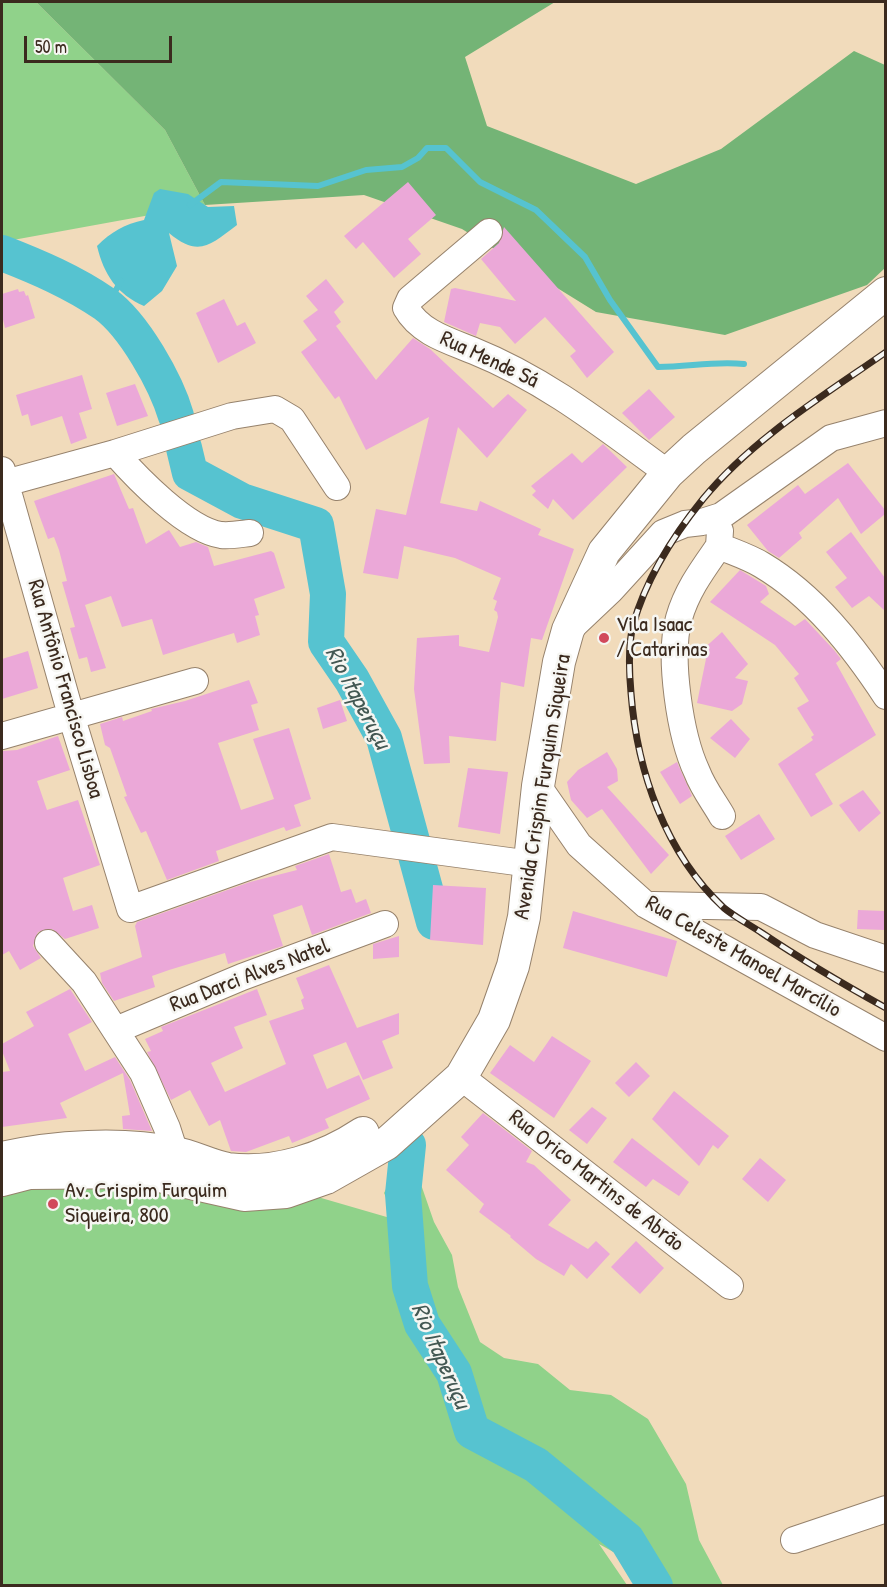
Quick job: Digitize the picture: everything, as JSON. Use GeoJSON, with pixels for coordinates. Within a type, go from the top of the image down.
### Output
{"type":"FeatureCollection","features":[{"type":"Feature","properties":{"kind":"main road","name":"Avenida Crispim Furquim Siqueira"},"geometry":{"type":"LineString","coordinates":[[2,1158],[31,1151],[106,1147],[171,1165],[244,1195],[286,1192],[326,1178],[386,1144],[461,1077],[494,1020],[518,945],[531,864],[538,786],[559,662],[568,630],[604,552],[668,472],[885,293]]}},
{"type":"Feature","properties":{"kind":"main road","name":"Avenida Crispim Furquim Siqueira"},"geometry":{"type":"LineString","coordinates":[[2,1180],[29,1173],[141,1172],[171,1165],[228,1169],[283,1169],[342,1147],[403,1107],[447,1063],[481,1011],[501,960],[518,945]]}},
{"type":"Feature","properties":{"kind":"street","name":"Rua Mende Sá"},"geometry":{"type":"LineString","coordinates":[[489,232],[410,299],[406,308],[411,316],[434,335],[496,360],[555,392],[668,472]]}},
{"type":"Feature","properties":{"kind":"street"},"geometry":{"type":"LineString","coordinates":[[3,479],[115,453],[232,416],[275,410],[292,419],[337,487]]}},
{"type":"Feature","properties":{"kind":"street"},"geometry":{"type":"LineString","coordinates":[[568,630],[611,590],[663,533],[685,524],[702,522],[720,516],[831,438],[885,423]]}},
{"type":"Feature","properties":{"kind":"street"},"geometry":{"type":"LineString","coordinates":[[115,453],[148,490],[190,520],[221,535],[250,533]]}},
{"type":"Feature","properties":{"kind":"street","name":"Rua Antônio Francisco Lisboa"},"geometry":{"type":"LineString","coordinates":[[3,479],[70,716],[130,909],[332,837],[531,864]]}},
{"type":"Feature","properties":{"kind":"street"},"geometry":{"type":"LineString","coordinates":[[720,516],[719,546],[692,585],[678,620],[675,660],[680,714],[696,772],[722,816]]}},
{"type":"Feature","properties":{"kind":"street"},"geometry":{"type":"LineString","coordinates":[[719,546],[761,565],[796,589],[839,631],[885,696]]}},
{"type":"Feature","properties":{"kind":"street"},"geometry":{"type":"LineString","coordinates":[[2,736],[195,681]]}},
{"type":"Feature","properties":{"kind":"street","name":"Rua Celeste Manoel Marcílio"},"geometry":{"type":"LineString","coordinates":[[538,786],[579,845],[646,905],[708,937],[885,1038]]}},
{"type":"Feature","properties":{"kind":"street"},"geometry":{"type":"LineString","coordinates":[[646,905],[761,907],[815,935],[885,959]]}},
{"type":"Feature","properties":{"kind":"street","name":"Rua Darci Alves Natel"},"geometry":{"type":"LineString","coordinates":[[116,1030],[242,977],[385,924]]}},
{"type":"Feature","properties":{"kind":"street"},"geometry":{"type":"LineString","coordinates":[[48,943],[84,982],[143,1073],[171,1165]]}},
{"type":"Feature","properties":{"kind":"street","name":"Rua Orico Martins de Abrão"},"geometry":{"type":"LineString","coordinates":[[461,1077],[730,1286]]}},
{"type":"Feature","properties":{"kind":"street"},"geometry":{"type":"LineString","coordinates":[[794,1540],[885,1509]]}},
{"type":"Feature","properties":{"kind":"green space"},"geometry":{"type":"Polygon","coordinates":[[[2,2],[36,2],[165,130],[205,205],[2,242],[2,2]]]}},
{"type":"Feature","properties":{"kind":"green space"},"geometry":{"type":"Polygon","coordinates":[[[36,2],[555,2],[465,57],[487,126],[636,184],[721,149],[854,51],[885,65],[885,268],[867,285],[725,335],[596,312],[462,229],[364,195],[205,205],[165,130],[36,2]]]}},
{"type":"Feature","properties":{"kind":"green space"},"geometry":{"type":"Polygon","coordinates":[[[408,1147],[434,1222],[452,1255],[458,1287],[480,1342],[504,1358],[538,1364],[570,1390],[611,1395],[648,1419],[686,1484],[699,1540],[723,1585],[635,1585],[617,1554],[599,1544],[627,1585],[2,1585],[2,1155],[39,1149],[216,1148],[273,1184],[397,1220],[384,1193],[408,1147]]]}},
{"type":"Feature","properties":{"kind":"water"},"geometry":{"type":"Polygon","coordinates":[[[160,189],[188,194],[208,207],[234,206],[237,225],[212,243],[197,247],[179,241],[169,233],[177,266],[162,291],[144,306],[126,296],[113,282],[97,246],[119,229],[144,220],[154,193],[160,189]]]}},
{"type":"Feature","properties":{"kind":"building"},"geometry":{"type":"Polygon","coordinates":[[[408,182],[436,215],[408,239],[421,254],[394,278],[363,242],[356,249],[344,236],[408,182]]]}},
{"type":"Feature","properties":{"kind":"building"},"geometry":{"type":"Polygon","coordinates":[[[504,227],[614,352],[587,378],[570,356],[576,351],[545,317],[515,344],[500,327],[480,323],[476,336],[444,322],[451,289],[516,301],[481,259],[499,243],[504,227]]]}},
{"type":"Feature","properties":{"kind":"building"},"geometry":{"type":"Polygon","coordinates":[[[326,279],[344,302],[334,312],[341,322],[336,326],[376,380],[413,338],[430,349],[493,408],[508,394],[527,410],[487,458],[458,427],[440,503],[477,511],[480,501],[541,529],[538,535],[574,549],[542,640],[531,638],[524,687],[501,682],[496,741],[449,736],[450,763],[424,764],[414,689],[417,638],[459,635],[459,646],[489,652],[498,617],[494,610],[497,601],[493,599],[501,578],[455,558],[404,546],[398,579],[363,573],[376,509],[406,515],[429,417],[366,450],[339,396],[335,399],[301,352],[317,340],[303,321],[318,310],[306,296],[326,279]]]}},
{"type":"Feature","properties":{"kind":"building"},"geometry":{"type":"Polygon","coordinates":[[[18,289],[19,292],[24,291],[26,296],[28,295],[35,318],[5,328],[2,315],[2,294],[18,289]]]}},
{"type":"Feature","properties":{"kind":"building"},"geometry":{"type":"Polygon","coordinates":[[[224,299],[237,326],[245,322],[256,343],[218,363],[196,313],[224,299]]]}},
{"type":"Feature","properties":{"kind":"building"},"geometry":{"type":"Polygon","coordinates":[[[82,375],[92,409],[79,413],[87,438],[71,444],[62,416],[31,426],[28,414],[22,416],[16,395],[82,375]]]}},
{"type":"Feature","properties":{"kind":"building"},"geometry":{"type":"Polygon","coordinates":[[[135,384],[148,416],[117,426],[106,393],[135,384]]]}},
{"type":"Feature","properties":{"kind":"building"},"geometry":{"type":"Polygon","coordinates":[[[649,389],[675,417],[649,440],[622,413],[649,389]]]}},
{"type":"Feature","properties":{"kind":"building"},"geometry":{"type":"Polygon","coordinates":[[[603,444],[627,467],[573,520],[553,499],[548,509],[532,495],[536,491],[531,486],[572,453],[582,463],[603,444]]]}},
{"type":"Feature","properties":{"kind":"building"},"geometry":{"type":"Polygon","coordinates":[[[848,463],[885,510],[885,514],[861,534],[838,498],[799,533],[802,538],[779,558],[768,551],[747,525],[798,485],[805,494],[848,463]]]}},
{"type":"Feature","properties":{"kind":"building"},"geometry":{"type":"Polygon","coordinates":[[[114,474],[129,509],[133,508],[146,544],[169,530],[180,547],[196,542],[208,547],[214,566],[271,551],[274,553],[285,588],[254,599],[259,615],[255,616],[260,635],[237,643],[234,633],[163,655],[152,619],[122,627],[111,596],[85,605],[106,668],[91,672],[87,657],[79,659],[70,628],[75,627],[62,582],[67,581],[59,550],[54,537],[48,539],[34,501],[114,474]]]}},
{"type":"Feature","properties":{"kind":"building"},"geometry":{"type":"Polygon","coordinates":[[[851,532],[885,578],[885,611],[869,596],[852,608],[835,587],[847,578],[826,552],[851,532]]]}},
{"type":"Feature","properties":{"kind":"building"},"geometry":{"type":"Polygon","coordinates":[[[740,570],[766,586],[769,594],[760,602],[795,626],[805,619],[834,650],[841,659],[836,663],[876,735],[815,774],[833,804],[811,817],[778,764],[813,740],[811,737],[814,735],[797,708],[809,701],[794,678],[799,674],[775,645],[710,602],[740,570]]]}},
{"type":"Feature","properties":{"kind":"building"},"geometry":{"type":"Polygon","coordinates":[[[722,632],[748,664],[735,678],[748,681],[742,704],[732,711],[697,703],[706,659],[700,652],[722,632]]]}},
{"type":"Feature","properties":{"kind":"building"},"geometry":{"type":"Polygon","coordinates":[[[28,651],[38,688],[2,699],[2,659],[28,651]]]}},
{"type":"Feature","properties":{"kind":"building"},"geometry":{"type":"Polygon","coordinates":[[[249,680],[258,703],[251,705],[259,730],[218,743],[241,810],[274,799],[253,739],[289,728],[311,799],[294,805],[301,826],[286,831],[284,827],[216,851],[219,861],[167,880],[146,831],[141,833],[124,797],[127,796],[110,748],[105,745],[100,724],[122,717],[123,721],[152,711],[151,709],[185,701],[249,680]]]}},
{"type":"Feature","properties":{"kind":"building"},"geometry":{"type":"Polygon","coordinates":[[[340,700],[347,721],[323,729],[317,708],[340,700]]]}},
{"type":"Feature","properties":{"kind":"building"},"geometry":{"type":"Polygon","coordinates":[[[731,719],[750,739],[735,758],[710,738],[731,719]]]}},
{"type":"Feature","properties":{"kind":"building"},"geometry":{"type":"Polygon","coordinates":[[[58,736],[70,770],[37,781],[47,810],[78,800],[100,865],[63,878],[73,911],[92,905],[99,928],[65,939],[52,929],[38,932],[33,946],[41,958],[20,970],[9,951],[2,955],[2,751],[17,750],[58,736]]]}},
{"type":"Feature","properties":{"kind":"building"},"geometry":{"type":"Polygon","coordinates":[[[607,752],[617,769],[618,781],[607,787],[669,855],[651,874],[602,809],[587,818],[571,800],[567,782],[578,770],[607,752]]]}},
{"type":"Feature","properties":{"kind":"building"},"geometry":{"type":"Polygon","coordinates":[[[677,762],[692,796],[680,804],[660,772],[677,762]]]}},
{"type":"Feature","properties":{"kind":"building"},"geometry":{"type":"Polygon","coordinates":[[[468,768],[508,772],[500,834],[458,827],[468,768]]]}},
{"type":"Feature","properties":{"kind":"building"},"geometry":{"type":"Polygon","coordinates":[[[863,790],[881,813],[859,832],[839,805],[863,790]]]}},
{"type":"Feature","properties":{"kind":"building"},"geometry":{"type":"Polygon","coordinates":[[[759,814],[775,839],[741,860],[725,836],[759,814]]]}},
{"type":"Feature","properties":{"kind":"building"},"geometry":{"type":"Polygon","coordinates":[[[329,854],[341,892],[351,889],[356,903],[366,899],[371,913],[312,935],[302,905],[273,915],[283,946],[228,964],[225,953],[169,970],[152,976],[155,987],[114,1001],[102,983],[100,973],[142,957],[135,926],[137,922],[250,882],[297,870],[295,866],[329,854]]]}},
{"type":"Feature","properties":{"kind":"building"},"geometry":{"type":"Polygon","coordinates":[[[433,885],[486,888],[483,945],[430,940],[433,885]]]}},
{"type":"Feature","properties":{"kind":"building"},"geometry":{"type":"Polygon","coordinates":[[[858,910],[885,911],[885,930],[857,929],[858,910]]]}},
{"type":"Feature","properties":{"kind":"building"},"geometry":{"type":"Polygon","coordinates":[[[573,911],[677,941],[667,977],[563,948],[573,911]]]}},
{"type":"Feature","properties":{"kind":"building"},"geometry":{"type":"Polygon","coordinates":[[[399,936],[399,957],[373,959],[373,944],[399,936]]]}},
{"type":"Feature","properties":{"kind":"building"},"geometry":{"type":"Polygon","coordinates":[[[329,965],[357,1028],[399,1013],[399,1034],[382,1041],[393,1068],[363,1080],[346,1042],[313,1055],[327,1089],[359,1075],[370,1099],[325,1119],[329,1128],[292,1143],[289,1136],[246,1152],[231,1151],[220,1120],[209,1126],[190,1090],[171,1100],[147,1052],[151,1051],[145,1039],[163,1031],[161,1027],[257,989],[267,1015],[234,1027],[243,1048],[211,1063],[225,1092],[286,1064],[269,1021],[304,1009],[301,1000],[304,998],[296,978],[329,965]]]}},
{"type":"Feature","properties":{"kind":"building"},"geometry":{"type":"Polygon","coordinates":[[[70,989],[92,1022],[68,1034],[85,1071],[115,1057],[130,1080],[152,1131],[123,1129],[122,1116],[130,1115],[123,1073],[60,1103],[67,1118],[2,1127],[2,1072],[10,1071],[2,1051],[2,1044],[34,1026],[26,1012],[70,989]]]}},
{"type":"Feature","properties":{"kind":"building"},"geometry":{"type":"Polygon","coordinates":[[[552,1036],[591,1061],[554,1118],[490,1073],[510,1045],[534,1062],[552,1036]]]}},
{"type":"Feature","properties":{"kind":"building"},"geometry":{"type":"Polygon","coordinates":[[[636,1062],[650,1076],[629,1097],[615,1083],[636,1062]]]}},
{"type":"Feature","properties":{"kind":"building"},"geometry":{"type":"Polygon","coordinates":[[[674,1091],[729,1136],[718,1149],[713,1145],[699,1166],[652,1119],[674,1091]]]}},
{"type":"Feature","properties":{"kind":"building"},"geometry":{"type":"Polygon","coordinates":[[[592,1107],[607,1118],[587,1144],[569,1130],[592,1107]]]}},
{"type":"Feature","properties":{"kind":"building"},"geometry":{"type":"Polygon","coordinates":[[[483,1113],[532,1151],[526,1162],[534,1165],[571,1200],[548,1225],[588,1249],[596,1241],[610,1254],[587,1279],[571,1264],[564,1276],[536,1259],[511,1236],[479,1212],[484,1204],[446,1170],[469,1145],[461,1137],[483,1113]]]}},
{"type":"Feature","properties":{"kind":"building"},"geometry":{"type":"Polygon","coordinates":[[[632,1138],[689,1182],[679,1196],[653,1179],[646,1187],[613,1162],[632,1138]]]}},
{"type":"Feature","properties":{"kind":"building"},"geometry":{"type":"Polygon","coordinates":[[[760,1158],[786,1180],[768,1202],[742,1179],[760,1158]]]}},
{"type":"Feature","properties":{"kind":"building"},"geometry":{"type":"Polygon","coordinates":[[[636,1241],[664,1268],[640,1294],[611,1267],[636,1241]]]}},
{"type":"Feature","properties":{"kind":"waterway"},"geometry":{"type":"LineString","coordinates":[[190,205],[221,182],[318,186],[366,170],[402,167],[418,158],[427,148],[446,148],[480,182],[536,210],[585,257],[610,300],[658,367],[721,363],[744,364]]}},
{"type":"Feature","properties":{"kind":"waterway","name":"Rio Itaperuçu"},"geometry":{"type":"LineString","coordinates":[[2,253],[68,282],[93,296],[116,313],[148,355],[165,387],[176,416]]}},
{"type":"Feature","properties":{"kind":"waterway"},"geometry":{"type":"LineString","coordinates":[[107,306],[121,281]]}},
{"type":"Feature","properties":{"kind":"waterway","name":"Rio Itaperuçu"},"geometry":{"type":"LineString","coordinates":[[184,448],[190,473],[242,501],[316,525],[328,594],[326,642],[352,680],[384,738],[434,922]]}},
{"type":"Feature","properties":{"kind":"waterway","name":"Rio Itaperuçu"},"geometry":{"type":"LineString","coordinates":[[408,1145],[403,1194],[410,1286],[422,1324],[454,1373],[472,1431],[536,1465],[627,1540],[655,1586]]}},
{"type":"Feature","properties":{"kind":"railway"},"geometry":{"type":"LineString","coordinates":[[886,352],[813,402],[766,438],[722,477],[703,499],[671,543],[645,591],[633,625],[629,659],[634,722],[640,752],[658,809],[685,862],[703,886],[728,911],[807,962],[886,1008]]}},
{"type":"Feature","properties":{"kind":"place","name":"Vila Isaac / Catarinas"},"geometry":{"type":"Point","coordinates":[604,638]}},
{"type":"Feature","properties":{"kind":"place","name":"Av. Crispim Furquim Siqueira, 800"},"geometry":{"type":"Point","coordinates":[53,1204]}}]}
